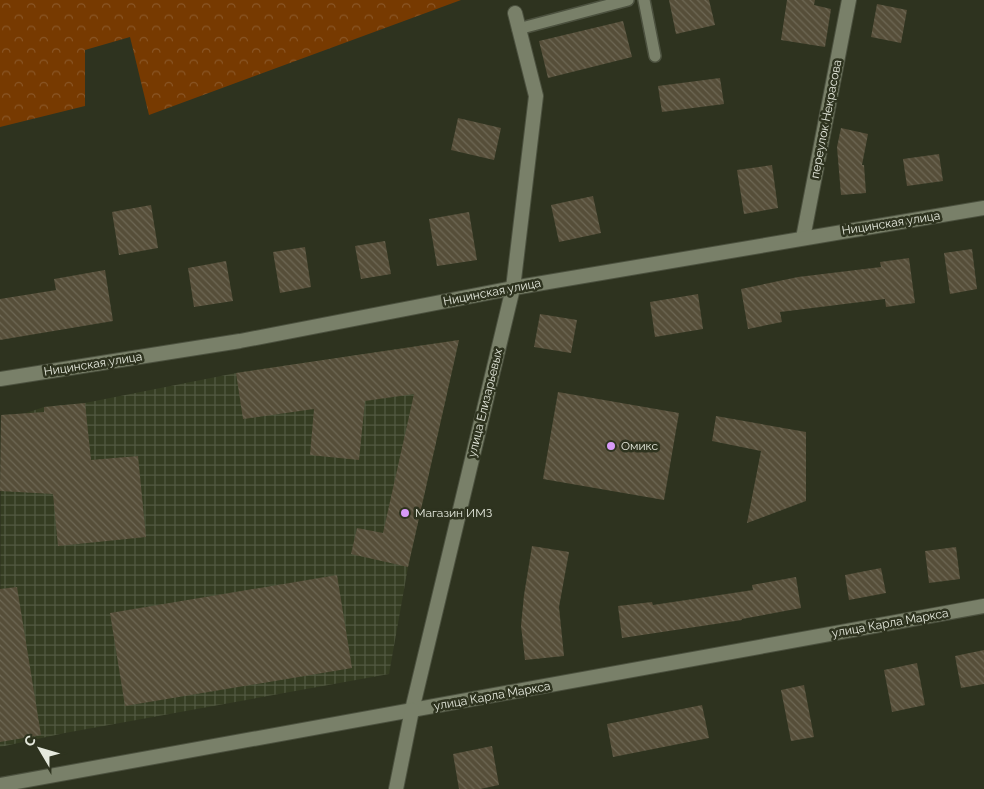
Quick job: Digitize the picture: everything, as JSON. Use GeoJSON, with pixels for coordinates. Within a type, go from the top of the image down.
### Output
{"type":"FeatureCollection","features":[{"type":"Feature","properties":{"kind":"street","name":"переулок Некрасова"},"geometry":{"type":"LineString","coordinates":[[803,238],[848,0]]}},
{"type":"Feature","properties":{"kind":"street","name":"улица Елизарьевых"},"geometry":{"type":"LineString","coordinates":[[396,789],[412,710],[513,288],[536,96],[515,14]]}},
{"type":"Feature","properties":{"kind":"street","name":"Ницинская улица"},"geometry":{"type":"LineString","coordinates":[[0,379],[240,341],[513,288],[984,208]]}},
{"type":"Feature","properties":{"kind":"street","name":"улица Карла Маркса"},"geometry":{"type":"LineString","coordinates":[[0,785],[984,606]]}},
{"type":"Feature","properties":{"kind":"lane"},"geometry":{"type":"LineString","coordinates":[[518,29],[628,0]]}},
{"type":"Feature","properties":{"kind":"lane"},"geometry":{"type":"LineString","coordinates":[[644,0],[655,56]]}},
{"type":"Feature","properties":{"kind":"shaded area"},"geometry":{"type":"Polygon","coordinates":[[[459,340],[408,567],[389,674],[65,733],[0,747],[1,415],[23,414],[44,407],[85,403],[236,373],[459,340]]]}},
{"type":"Feature","properties":{"kind":"green space"},"geometry":{"type":"Polygon","coordinates":[[[0,0],[461,0],[149,115],[130,37],[85,50],[85,106],[0,127],[0,0]]]}},
{"type":"Feature","properties":{"kind":"building"},"geometry":{"type":"Polygon","coordinates":[[[669,0],[709,0],[715,25],[676,34],[669,0]]]}},
{"type":"Feature","properties":{"kind":"building"},"geometry":{"type":"Polygon","coordinates":[[[787,0],[815,0],[814,5],[831,9],[825,47],[781,40],[787,0]]]}},
{"type":"Feature","properties":{"kind":"building"},"geometry":{"type":"Polygon","coordinates":[[[877,4],[907,10],[901,43],[871,37],[877,4]]]}},
{"type":"Feature","properties":{"kind":"building"},"geometry":{"type":"Polygon","coordinates":[[[623,21],[632,57],[548,78],[539,41],[623,21]]]}},
{"type":"Feature","properties":{"kind":"building"},"geometry":{"type":"Polygon","coordinates":[[[720,78],[724,104],[662,112],[658,86],[720,78]]]}},
{"type":"Feature","properties":{"kind":"building"},"geometry":{"type":"Polygon","coordinates":[[[458,118],[501,128],[494,160],[451,150],[458,118]]]}},
{"type":"Feature","properties":{"kind":"building"},"geometry":{"type":"Polygon","coordinates":[[[841,128],[868,134],[862,165],[864,165],[866,193],[841,195],[837,147],[841,128]]]}},
{"type":"Feature","properties":{"kind":"building"},"geometry":{"type":"Polygon","coordinates":[[[939,154],[943,181],[907,186],[903,159],[939,154]]]}},
{"type":"Feature","properties":{"kind":"building"},"geometry":{"type":"Polygon","coordinates":[[[772,165],[778,208],[744,214],[737,170],[772,165]]]}},
{"type":"Feature","properties":{"kind":"building"},"geometry":{"type":"Polygon","coordinates":[[[593,196],[601,233],[559,242],[551,205],[593,196]]]}},
{"type":"Feature","properties":{"kind":"building"},"geometry":{"type":"Polygon","coordinates":[[[151,205],[158,248],[119,255],[112,212],[151,205]]]}},
{"type":"Feature","properties":{"kind":"building"},"geometry":{"type":"Polygon","coordinates":[[[469,212],[477,260],[437,266],[429,219],[469,212]]]}},
{"type":"Feature","properties":{"kind":"building"},"geometry":{"type":"Polygon","coordinates":[[[385,241],[391,274],[361,279],[355,246],[385,241]]]}},
{"type":"Feature","properties":{"kind":"building"},"geometry":{"type":"Polygon","coordinates":[[[305,247],[311,287],[280,293],[273,252],[305,247]]]}},
{"type":"Feature","properties":{"kind":"building"},"geometry":{"type":"Polygon","coordinates":[[[972,249],[977,289],[950,294],[944,253],[972,249]]]}},
{"type":"Feature","properties":{"kind":"building"},"geometry":{"type":"Polygon","coordinates":[[[909,258],[915,303],[886,307],[885,299],[780,312],[782,322],[748,329],[741,289],[798,277],[881,267],[880,262],[909,258]]]}},
{"type":"Feature","properties":{"kind":"building"},"geometry":{"type":"Polygon","coordinates":[[[226,261],[233,301],[194,307],[188,268],[226,261]]]}},
{"type":"Feature","properties":{"kind":"building"},"geometry":{"type":"Polygon","coordinates":[[[105,270],[113,321],[0,340],[0,299],[56,290],[54,279],[105,270]]]}},
{"type":"Feature","properties":{"kind":"building"},"geometry":{"type":"Polygon","coordinates":[[[698,294],[703,329],[655,337],[650,302],[698,294]]]}},
{"type":"Feature","properties":{"kind":"building"},"geometry":{"type":"Polygon","coordinates":[[[540,314],[577,320],[571,353],[534,347],[540,314]]]}},
{"type":"Feature","properties":{"kind":"building"},"geometry":{"type":"Polygon","coordinates":[[[459,340],[408,567],[351,554],[357,528],[383,533],[414,394],[365,401],[359,460],[310,455],[314,409],[243,419],[236,373],[459,340]]]}},
{"type":"Feature","properties":{"kind":"building"},"geometry":{"type":"Polygon","coordinates":[[[558,392],[679,413],[664,500],[543,479],[558,392]]]}},
{"type":"Feature","properties":{"kind":"building"},"geometry":{"type":"Polygon","coordinates":[[[85,403],[91,460],[138,456],[146,537],[58,546],[53,494],[0,491],[1,415],[44,412],[44,407],[85,403]]]}},
{"type":"Feature","properties":{"kind":"building"},"geometry":{"type":"Polygon","coordinates":[[[716,416],[806,432],[806,501],[747,523],[761,451],[712,441],[716,416]]]}},
{"type":"Feature","properties":{"kind":"building"},"geometry":{"type":"Polygon","coordinates":[[[532,546],[569,552],[559,607],[564,656],[525,660],[521,626],[532,546]]]}},
{"type":"Feature","properties":{"kind":"building"},"geometry":{"type":"Polygon","coordinates":[[[956,547],[960,579],[929,583],[925,551],[956,547]]]}},
{"type":"Feature","properties":{"kind":"building"},"geometry":{"type":"Polygon","coordinates":[[[881,568],[886,593],[849,600],[845,575],[881,568]]]}},
{"type":"Feature","properties":{"kind":"building"},"geometry":{"type":"Polygon","coordinates":[[[337,575],[352,668],[125,706],[110,613],[337,575]]]}},
{"type":"Feature","properties":{"kind":"building"},"geometry":{"type":"Polygon","coordinates":[[[796,577],[801,608],[742,620],[622,638],[618,606],[652,602],[653,605],[753,590],[752,585],[796,577]]]}},
{"type":"Feature","properties":{"kind":"building"},"geometry":{"type":"Polygon","coordinates":[[[17,587],[41,735],[0,742],[0,589],[17,587]]]}},
{"type":"Feature","properties":{"kind":"building"},"geometry":{"type":"Polygon","coordinates":[[[984,650],[984,684],[961,688],[955,656],[984,650]]]}},
{"type":"Feature","properties":{"kind":"building"},"geometry":{"type":"Polygon","coordinates":[[[917,663],[925,705],[892,712],[884,670],[917,663]]]}},
{"type":"Feature","properties":{"kind":"building"},"geometry":{"type":"Polygon","coordinates":[[[804,685],[814,737],[791,741],[781,690],[804,685]]]}},
{"type":"Feature","properties":{"kind":"building"},"geometry":{"type":"Polygon","coordinates":[[[702,705],[709,738],[613,757],[607,724],[702,705]]]}},
{"type":"Feature","properties":{"kind":"building"},"geometry":{"type":"Polygon","coordinates":[[[492,746],[499,785],[480,789],[459,789],[453,754],[492,746]]]}},
{"type":"Feature","properties":{"kind":"place","name":"Омикс"},"geometry":{"type":"Point","coordinates":[611,446]}},
{"type":"Feature","properties":{"kind":"place","name":"Магазин ИМЗ"},"geometry":{"type":"Point","coordinates":[405,513]}}]}
